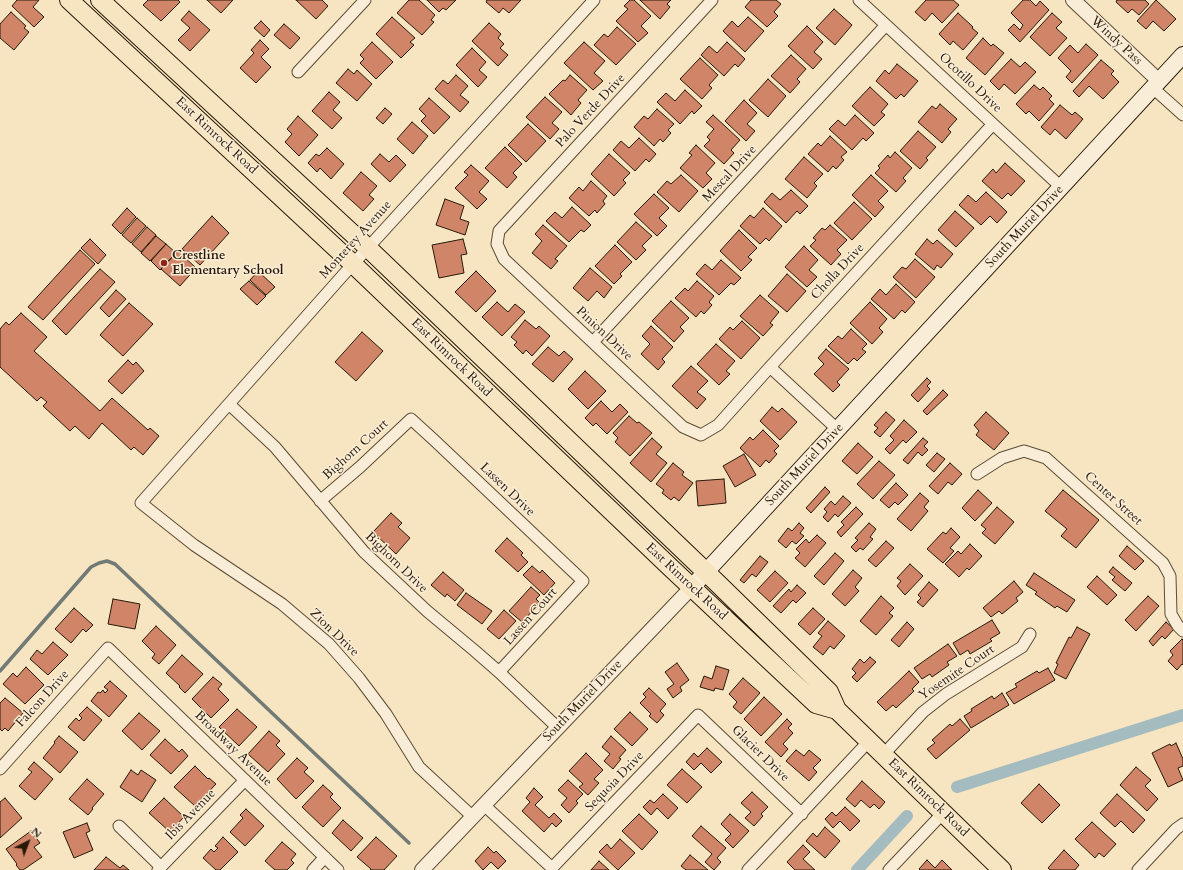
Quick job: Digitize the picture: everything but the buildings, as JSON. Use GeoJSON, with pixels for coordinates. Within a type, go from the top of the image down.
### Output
{"type":"FeatureCollection","features":[{"type":"Feature","properties":{"kind":"main road","name":"East Rimrock Road"},"geometry":{"type":"LineString","coordinates":[[69,0],[353,264],[816,704],[837,710]]}},
{"type":"Feature","properties":{"kind":"main road","name":"East Rimrock Road"},"geometry":{"type":"LineString","coordinates":[[100,0],[368,248],[706,572],[829,692],[837,710],[1002,870]]}},
{"type":"Feature","properties":{"kind":"main road","name":"South Muriel Drive"},"geometry":{"type":"LineString","coordinates":[[692,587],[1183,55]]}},
{"type":"Feature","properties":{"kind":"street"},"geometry":{"type":"LineString","coordinates":[[298,72],[365,0]]}},
{"type":"Feature","properties":{"kind":"street","name":"Palo Verde Drive"},"geometry":{"type":"LineString","coordinates":[[497,244],[499,231],[712,0]]}},
{"type":"Feature","properties":{"kind":"street","name":"Ocotillo Drive"},"geometry":{"type":"LineString","coordinates":[[858,0],[1061,187]]}},
{"type":"Feature","properties":{"kind":"street","name":"Windy Pass"},"geometry":{"type":"LineString","coordinates":[[1073,0],[1156,84],[1183,115]]}},
{"type":"Feature","properties":{"kind":"street","name":"Monterey Avenue"},"geometry":{"type":"LineString","coordinates":[[142,503],[353,264],[590,2]]}},
{"type":"Feature","properties":{"kind":"street","name":"Mescal Drive"},"geometry":{"type":"LineString","coordinates":[[593,342],[886,25]]}},
{"type":"Feature","properties":{"kind":"street","name":"Cholla Drive"},"geometry":{"type":"LineString","coordinates":[[701,435],[718,425],[994,124]]}},
{"type":"Feature","properties":{"kind":"street","name":"Pinion Drive"},"geometry":{"type":"LineString","coordinates":[[497,244],[504,259],[683,427],[701,435]]}},
{"type":"Feature","properties":{"kind":"street"},"geometry":{"type":"LineString","coordinates":[[770,367],[838,429]]}},
{"type":"Feature","properties":{"kind":"street","name":"Bighorn Drive"},"geometry":{"type":"LineString","coordinates":[[229,404],[275,447],[364,552],[427,611],[499,672],[558,728]]}},
{"type":"Feature","properties":{"kind":"street","name":"Bighorn Court"},"geometry":{"type":"LineString","coordinates":[[320,501],[360,467],[411,419]]}},
{"type":"Feature","properties":{"kind":"street","name":"Lassen Drive"},"geometry":{"type":"LineString","coordinates":[[411,419],[582,581]]}},
{"type":"Feature","properties":{"kind":"street","name":"Center Street"},"geometry":{"type":"LineString","coordinates":[[977,474],[1002,458],[1024,451],[1046,458],[1163,563],[1170,576],[1171,614],[1178,626],[1183,631]]}},
{"type":"Feature","properties":{"kind":"street","name":"Zion Drive"},"geometry":{"type":"LineString","coordinates":[[142,503],[194,545],[282,604],[328,644],[359,678],[386,714],[419,767],[473,817]]}},
{"type":"Feature","properties":{"kind":"street","name":"Lassen Court"},"geometry":{"type":"LineString","coordinates":[[499,672],[582,581]]}},
{"type":"Feature","properties":{"kind":"street","name":"South Muriel Drive"},"geometry":{"type":"LineString","coordinates":[[422,870],[692,587]]}},
{"type":"Feature","properties":{"kind":"street","name":"Yosemite Court"},"geometry":{"type":"LineString","coordinates":[[883,755],[923,712],[946,694],[1022,648],[1030,634]]}},
{"type":"Feature","properties":{"kind":"street","name":"Falcon Drive"},"geometry":{"type":"LineString","coordinates":[[0,769],[108,648]]}},
{"type":"Feature","properties":{"kind":"street","name":"Broadway Avenue"},"geometry":{"type":"LineString","coordinates":[[108,648],[338,870]]}},
{"type":"Feature","properties":{"kind":"street","name":"Glacier Drive"},"geometry":{"type":"LineString","coordinates":[[698,715],[802,814]]}},
{"type":"Feature","properties":{"kind":"street","name":"Sequoia Drive"},"geometry":{"type":"LineString","coordinates":[[484,805],[552,868],[698,715]]}},
{"type":"Feature","properties":{"kind":"street"},"geometry":{"type":"LineString","coordinates":[[748,870],[869,741]]}},
{"type":"Feature","properties":{"kind":"street","name":"Ibis Avenue"},"geometry":{"type":"LineString","coordinates":[[160,868],[244,780]]}},
{"type":"Feature","properties":{"kind":"street"},"geometry":{"type":"LineString","coordinates":[[889,870],[943,813]]}},
{"type":"Feature","properties":{"kind":"street"},"geometry":{"type":"LineString","coordinates":[[1138,870],[1176,829],[1183,824]]}},
{"type":"Feature","properties":{"kind":"street"},"geometry":{"type":"LineString","coordinates":[[119,826],[160,868]]}},
{"type":"Feature","properties":{"kind":"street"},"geometry":{"type":"LineString","coordinates":[[313,870],[325,857]]}},
{"type":"Feature","properties":{"kind":"waterway"},"geometry":{"type":"LineString","coordinates":[[0,671],[91,567],[107,561],[115,564],[409,843]]}},
{"type":"Feature","properties":{"kind":"waterway"},"geometry":{"type":"LineString","coordinates":[[957,787],[1183,715]]}},
{"type":"Feature","properties":{"kind":"waterway"},"geometry":{"type":"LineString","coordinates":[[857,870],[907,816]]}},
{"type":"Feature","properties":{"kind":"place","name":"Crestline Elementary School"},"geometry":{"type":"Point","coordinates":[164,263]}}]}
